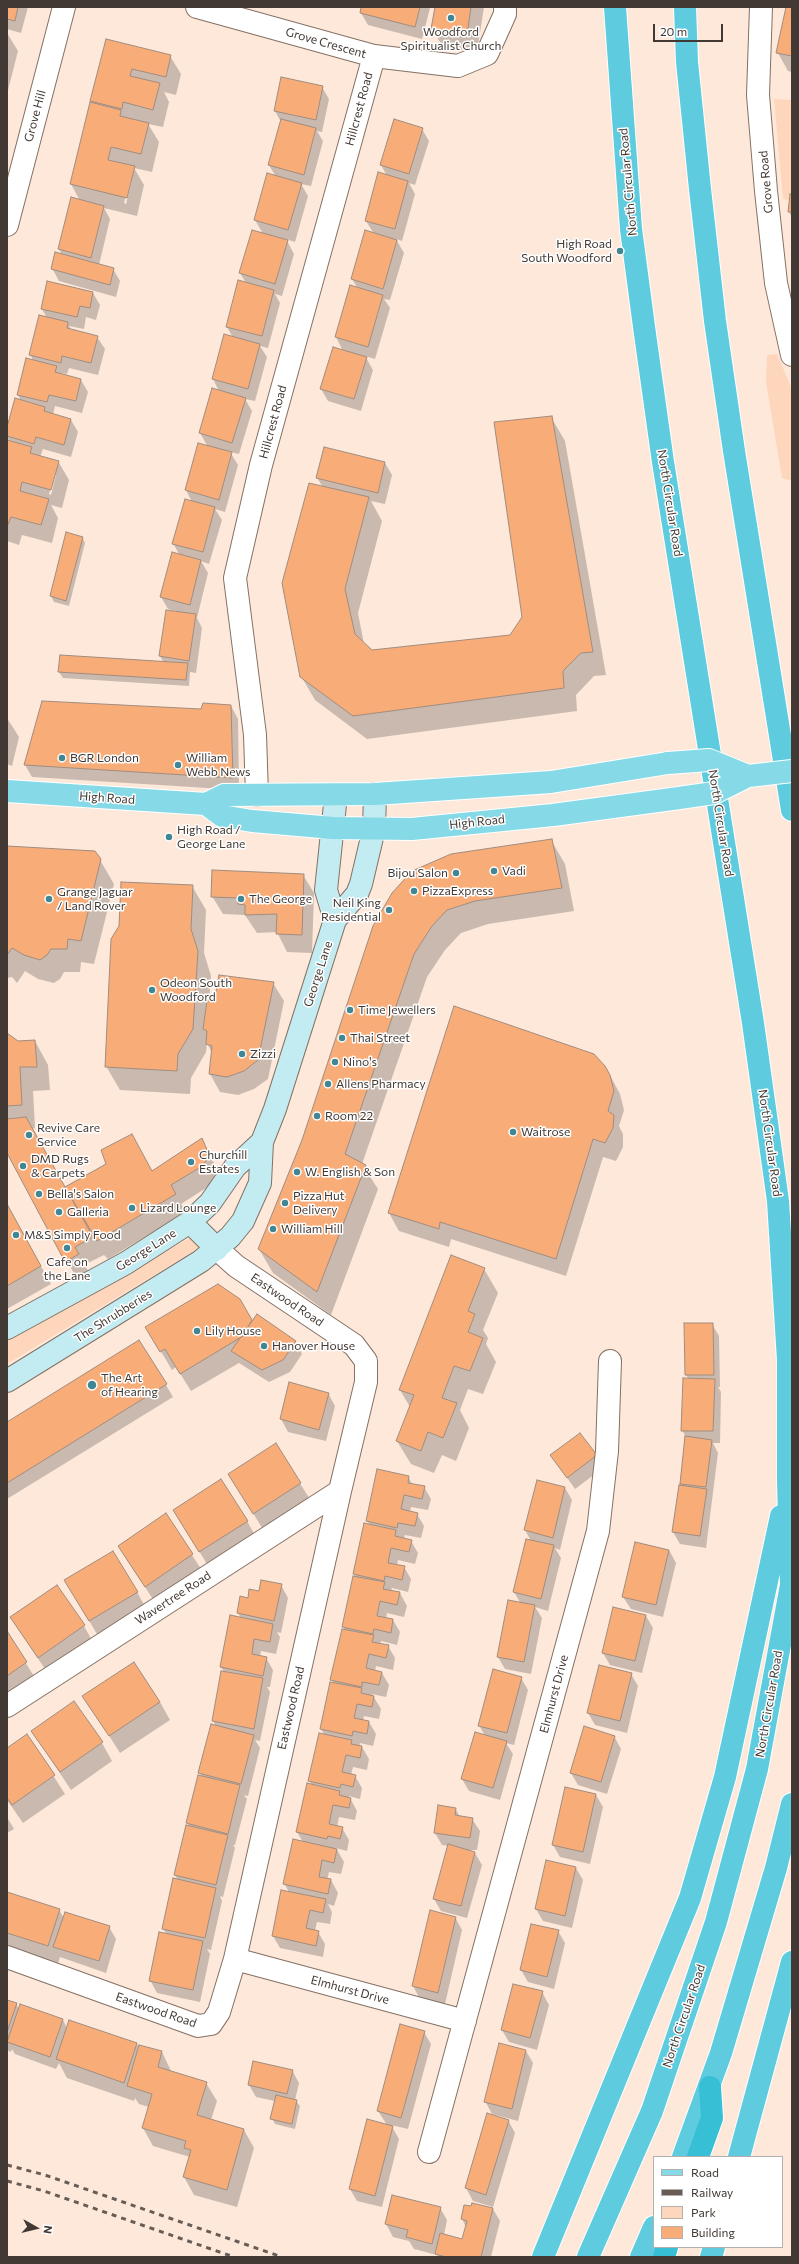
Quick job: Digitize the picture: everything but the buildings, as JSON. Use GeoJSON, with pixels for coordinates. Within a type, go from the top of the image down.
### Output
{"type":"FeatureCollection","features":[{"type":"Feature","properties":{"kind":"highway","name":"North Circular Road"},"geometry":{"type":"LineString","coordinates":[[588,2257],[652,2112],[716,1922],[757,1770],[791,1585],[788,1482],[788,1360],[778,1201],[753,1023],[663,462],[645,334],[631,230],[615,7]]}},
{"type":"Feature","properties":{"kind":"highway"},"geometry":{"type":"LineString","coordinates":[[685,7],[687,62],[715,321],[735,458],[792,810]]}},
{"type":"Feature","properties":{"kind":"highway"},"geometry":{"type":"LineString","coordinates":[[543,2257],[690,1898],[726,1778],[788,1482]]}},
{"type":"Feature","properties":{"kind":"highway"},"geometry":{"type":"LineString","coordinates":[[683,2156],[710,2087],[776,1868],[792,1804]]}},
{"type":"Feature","properties":{"kind":"highway"},"geometry":{"type":"LineString","coordinates":[[739,2156],[792,1962]]}},
{"type":"Feature","properties":{"kind":"highway"},"geometry":{"type":"LineString","coordinates":[[698,2156],[712,2118],[710,2087]]}},
{"type":"Feature","properties":{"kind":"highway"},"geometry":{"type":"LineString","coordinates":[[641,2257],[653,2229]]}},
{"type":"Feature","properties":{"kind":"main road","name":"High Road"},"geometry":{"type":"LineString","coordinates":[[7,791],[206,804],[224,794],[375,794],[562,781],[668,763],[709,760],[748,776]]}},
{"type":"Feature","properties":{"kind":"main road","name":"High Road"},"geometry":{"type":"LineString","coordinates":[[206,804],[222,816],[333,828],[374,829],[430,827],[553,815],[714,793],[748,776],[792,771]]}},
{"type":"Feature","properties":{"kind":"main road","name":"George Lane"},"geometry":{"type":"LineString","coordinates":[[217,1249],[243,1221],[260,1183],[262,1142],[275,1109],[335,920],[357,894],[362,884],[374,829],[375,794]]}},
{"type":"Feature","properties":{"kind":"main road"},"geometry":{"type":"LineString","coordinates":[[335,920],[326,890],[336,795]]}},
{"type":"Feature","properties":{"kind":"main road","name":"George Lane"},"geometry":{"type":"LineString","coordinates":[[7,1328],[126,1264],[190,1222],[210,1203],[235,1167],[262,1142]]}},
{"type":"Feature","properties":{"kind":"main road"},"geometry":{"type":"LineString","coordinates":[[190,1222],[217,1249]]}},
{"type":"Feature","properties":{"kind":"main road","name":"The Shrubberies"},"geometry":{"type":"LineString","coordinates":[[7,1381],[173,1279],[217,1249]]}},
{"type":"Feature","properties":{"kind":"street","name":"Grove Hill"},"geometry":{"type":"LineString","coordinates":[[7,225],[64,7]]}},
{"type":"Feature","properties":{"kind":"street","name":"Grove Crescent"},"geometry":{"type":"LineString","coordinates":[[197,7],[374,56],[458,66],[487,54],[505,14],[505,7]]}},
{"type":"Feature","properties":{"kind":"street","name":"Grove Road"},"geometry":{"type":"LineString","coordinates":[[761,7],[758,95],[764,167],[776,283],[790,342]]}},
{"type":"Feature","properties":{"kind":"street","name":"Hillcrest Road"},"geometry":{"type":"LineString","coordinates":[[257,795],[255,735],[235,578],[261,465],[374,56]]}},
{"type":"Feature","properties":{"kind":"street","name":"Eastwood Road"},"geometry":{"type":"LineString","coordinates":[[7,1957],[198,2026],[211,2024],[219,2012],[235,1959],[340,1491],[366,1382],[366,1361],[354,1345],[236,1266],[217,1249]]}},
{"type":"Feature","properties":{"kind":"street","name":"Elmhurst Drive"},"geometry":{"type":"LineString","coordinates":[[429,2152],[598,1531],[607,1452],[610,1361]]}},
{"type":"Feature","properties":{"kind":"street","name":"Wavertree Road"},"geometry":{"type":"LineString","coordinates":[[7,1706],[340,1491]]}},
{"type":"Feature","properties":{"kind":"street","name":"Elmhurst Drive"},"geometry":{"type":"LineString","coordinates":[[235,1959],[465,2021]]}},
{"type":"Feature","properties":{"kind":"green space"},"geometry":{"type":"Polygon","coordinates":[[[774,99],[792,100],[792,194],[790,194],[789,200],[783,199],[774,99]]]}},
{"type":"Feature","properties":{"kind":"green space"},"geometry":{"type":"Polygon","coordinates":[[[777,354],[792,389],[792,481],[782,478],[766,382],[767,355],[777,354]]]}},
{"type":"Feature","properties":{"kind":"green space"},"geometry":{"type":"Polygon","coordinates":[[[192,1237],[200,1247],[7,1364],[7,1339],[192,1237]]]}},
{"type":"Feature","properties":{"kind":"railway"},"geometry":{"type":"LineString","coordinates":[[7,2165],[45,2175],[282,2257]]}},
{"type":"Feature","properties":{"kind":"railway"},"geometry":{"type":"LineString","coordinates":[[7,2181],[44,2191],[234,2257]]}},
{"type":"Feature","properties":{"kind":"place","name":"Woodford Spiritualist Church"},"geometry":{"type":"Point","coordinates":[451,18]}},
{"type":"Feature","properties":{"kind":"place","name":"High Road South Woodford"},"geometry":{"type":"Point","coordinates":[620,251]}},
{"type":"Feature","properties":{"kind":"place","name":"BGR London"},"geometry":{"type":"Point","coordinates":[62,758]}},
{"type":"Feature","properties":{"kind":"place","name":"William Webb News"},"geometry":{"type":"Point","coordinates":[178,765]}},
{"type":"Feature","properties":{"kind":"place","name":"High Road / George Lane"},"geometry":{"type":"Point","coordinates":[169,837]}},
{"type":"Feature","properties":{"kind":"place","name":"Vadi"},"geometry":{"type":"Point","coordinates":[494,871]}},
{"type":"Feature","properties":{"kind":"place","name":"Bijou Salon"},"geometry":{"type":"Point","coordinates":[456,873]}},
{"type":"Feature","properties":{"kind":"place","name":"PizzaExpress"},"geometry":{"type":"Point","coordinates":[414,891]}},
{"type":"Feature","properties":{"kind":"place","name":"Grange Jaguar / Land Rover"},"geometry":{"type":"Point","coordinates":[49,899]}},
{"type":"Feature","properties":{"kind":"place","name":"The George"},"geometry":{"type":"Point","coordinates":[241,899]}},
{"type":"Feature","properties":{"kind":"place","name":"Neil King Residential"},"geometry":{"type":"Point","coordinates":[389,910]}},
{"type":"Feature","properties":{"kind":"place","name":"Odeon South Woodford"},"geometry":{"type":"Point","coordinates":[152,990]}},
{"type":"Feature","properties":{"kind":"place","name":"Time Jewellers"},"geometry":{"type":"Point","coordinates":[350,1010]}},
{"type":"Feature","properties":{"kind":"place","name":"Thai Street"},"geometry":{"type":"Point","coordinates":[342,1038]}},
{"type":"Feature","properties":{"kind":"place","name":"Zizzi"},"geometry":{"type":"Point","coordinates":[242,1054]}},
{"type":"Feature","properties":{"kind":"place","name":"Nino's"},"geometry":{"type":"Point","coordinates":[335,1062]}},
{"type":"Feature","properties":{"kind":"place","name":"Allens Pharmacy"},"geometry":{"type":"Point","coordinates":[328,1084]}},
{"type":"Feature","properties":{"kind":"place","name":"Room 22"},"geometry":{"type":"Point","coordinates":[317,1116]}},
{"type":"Feature","properties":{"kind":"place","name":"Waitrose"},"geometry":{"type":"Point","coordinates":[513,1132]}},
{"type":"Feature","properties":{"kind":"place","name":"Revive Care Service"},"geometry":{"type":"Point","coordinates":[29,1135]}},
{"type":"Feature","properties":{"kind":"place","name":"Churchill Estates"},"geometry":{"type":"Point","coordinates":[191,1162]}},
{"type":"Feature","properties":{"kind":"place","name":"DMD Rugs & Carpets"},"geometry":{"type":"Point","coordinates":[23,1166]}},
{"type":"Feature","properties":{"kind":"place","name":"W. English & Son"},"geometry":{"type":"Point","coordinates":[297,1172]}},
{"type":"Feature","properties":{"kind":"place","name":"Bella's Salon"},"geometry":{"type":"Point","coordinates":[39,1194]}},
{"type":"Feature","properties":{"kind":"place","name":"Pizza Hut Delivery"},"geometry":{"type":"Point","coordinates":[285,1203]}},
{"type":"Feature","properties":{"kind":"place","name":"Lizard Lounge"},"geometry":{"type":"Point","coordinates":[132,1208]}},
{"type":"Feature","properties":{"kind":"place","name":"Galleria"},"geometry":{"type":"Point","coordinates":[59,1212]}},
{"type":"Feature","properties":{"kind":"place","name":"William Hill"},"geometry":{"type":"Point","coordinates":[273,1229]}},
{"type":"Feature","properties":{"kind":"place","name":"M&S Simply Food"},"geometry":{"type":"Point","coordinates":[16,1235]}},
{"type":"Feature","properties":{"kind":"place","name":"Cafe on the Lane"},"geometry":{"type":"Point","coordinates":[67,1248]}},
{"type":"Feature","properties":{"kind":"place","name":"Lily House"},"geometry":{"type":"Point","coordinates":[197,1331]}},
{"type":"Feature","properties":{"kind":"place","name":"Hanover House"},"geometry":{"type":"Point","coordinates":[264,1346]}},
{"type":"Feature","properties":{"kind":"place","name":"The Art of Hearing"},"geometry":{"type":"Point","coordinates":[92,1385]}}]}
